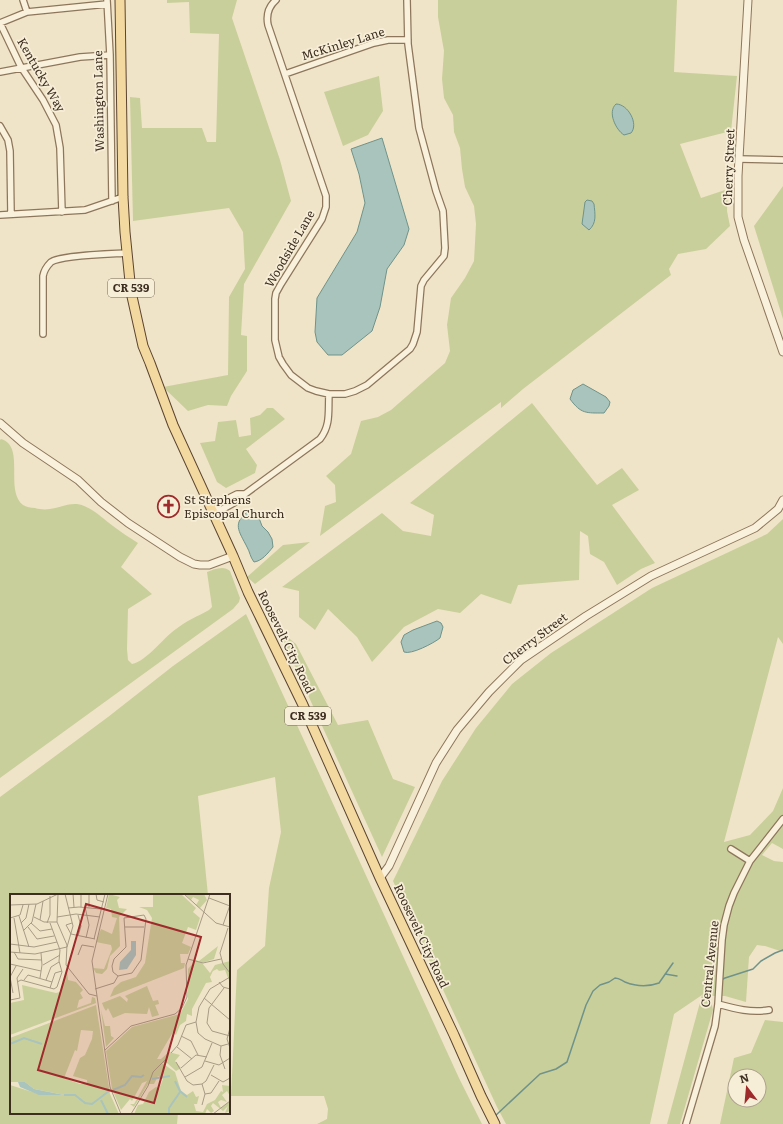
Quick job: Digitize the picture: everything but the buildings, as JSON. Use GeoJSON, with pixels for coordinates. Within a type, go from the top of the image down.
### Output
{"type":"FeatureCollection","features":[{"type":"Feature","properties":{"kind":"main road","name":"CR 539"},"geometry":{"type":"LineString","coordinates":[[120,0],[123,197],[132,297],[143,346],[173,425],[215,509],[234,556]]}},
{"type":"Feature","properties":{"kind":"main road","name":"Roosevelt City Road"},"geometry":{"type":"LineString","coordinates":[[234,556],[248,592],[310,719],[380,878],[495,1124]]}},
{"type":"Feature","properties":{"kind":"street"},"geometry":{"type":"LineString","coordinates":[[23,0],[27,12]]}},
{"type":"Feature","properties":{"kind":"street","name":"Woodside Lane"},"geometry":{"type":"LineString","coordinates":[[276,0],[270,5],[267,18],[324,188],[326,202],[322,219],[276,293],[275,340],[279,357],[292,375],[308,388],[329,394],[345,394],[367,385],[413,344],[417,332],[421,286],[424,280],[444,256],[443,211],[419,128],[408,40],[407,0]]}},
{"type":"Feature","properties":{"kind":"street","name":"Cherry Street"},"geometry":{"type":"LineString","coordinates":[[748,0],[737,200],[744,240],[783,352]]}},
{"type":"Feature","properties":{"kind":"street"},"geometry":{"type":"LineString","coordinates":[[0,23],[27,12],[107,2]]}},
{"type":"Feature","properties":{"kind":"street","name":"Washington Lane"},"geometry":{"type":"LineString","coordinates":[[107,2],[110,55],[112,201]]}},
{"type":"Feature","properties":{"kind":"street","name":"Kentucky Way"},"geometry":{"type":"LineString","coordinates":[[0,23],[21,67],[48,109],[58,132],[62,212]]}},
{"type":"Feature","properties":{"kind":"street","name":"McKinley Lane"},"geometry":{"type":"LineString","coordinates":[[285,74],[374,43],[388,40],[408,40]]}},
{"type":"Feature","properties":{"kind":"street"},"geometry":{"type":"LineString","coordinates":[[0,72],[80,57],[110,55]]}},
{"type":"Feature","properties":{"kind":"street"},"geometry":{"type":"LineString","coordinates":[[0,126],[8,140],[10,151],[11,214]]}},
{"type":"Feature","properties":{"kind":"street"},"geometry":{"type":"LineString","coordinates":[[739,159],[783,160]]}},
{"type":"Feature","properties":{"kind":"street"},"geometry":{"type":"LineString","coordinates":[[0,215],[85,210],[123,197]]}},
{"type":"Feature","properties":{"kind":"street"},"geometry":{"type":"LineString","coordinates":[[43,334],[43,276],[45,268],[49,264],[60,259],[127,253]]}},
{"type":"Feature","properties":{"kind":"street"},"geometry":{"type":"LineString","coordinates":[[215,509],[221,510],[234,504],[241,499],[244,494],[320,440],[326,431],[328,424],[329,394]]}},
{"type":"Feature","properties":{"kind":"street"},"geometry":{"type":"LineString","coordinates":[[0,423],[23,443],[78,480],[128,523],[180,558],[194,564],[209,565],[234,556]]}},
{"type":"Feature","properties":{"kind":"street","name":"Cherry Street"},"geometry":{"type":"LineString","coordinates":[[380,878],[389,866],[436,763],[457,730],[489,692],[521,660],[586,616],[651,576],[755,528],[778,509],[783,500]]}},
{"type":"Feature","properties":{"kind":"street","name":"Central Avenue"},"geometry":{"type":"LineString","coordinates":[[686,1124],[715,1026],[724,925],[734,893],[750,861],[783,819]]}},
{"type":"Feature","properties":{"kind":"street"},"geometry":{"type":"LineString","coordinates":[[731,849],[750,861]]}},
{"type":"Feature","properties":{"kind":"street"},"geometry":{"type":"LineString","coordinates":[[718,1004],[743,1011],[757,1012],[769,1010]]}},
{"type":"Feature","properties":{"kind":"green space"},"geometry":{"type":"Polygon","coordinates":[[[167,0],[237,0],[232,18],[280,160],[291,201],[244,284],[241,335],[247,336],[247,371],[231,396],[227,406],[208,405],[188,411],[163,387],[228,375],[229,297],[245,269],[243,232],[229,208],[133,221],[130,97],[140,98],[142,128],[202,128],[207,142],[216,142],[219,34],[190,33],[189,2],[167,3],[167,0]]]}},
{"type":"Feature","properties":{"kind":"green space"},"geometry":{"type":"Polygon","coordinates":[[[438,0],[677,0],[674,72],[737,76],[731,131],[680,144],[701,198],[728,189],[727,211],[730,226],[706,249],[678,254],[669,269],[671,275],[523,389],[501,408],[501,402],[320,536],[325,506],[336,502],[335,485],[326,476],[351,454],[361,421],[378,417],[391,410],[445,363],[450,351],[447,325],[451,298],[465,278],[474,261],[476,224],[474,206],[465,187],[460,148],[454,132],[453,115],[444,98],[442,79],[444,51],[438,17],[438,0]]]}},
{"type":"Feature","properties":{"kind":"green space"},"geometry":{"type":"Polygon","coordinates":[[[379,76],[383,111],[368,135],[343,146],[324,92],[379,76]]]}},
{"type":"Feature","properties":{"kind":"green space"},"geometry":{"type":"Polygon","coordinates":[[[783,186],[783,319],[754,226],[783,186]]]}},
{"type":"Feature","properties":{"kind":"green space"},"geometry":{"type":"Polygon","coordinates":[[[532,403],[597,485],[622,468],[639,490],[612,505],[655,563],[641,569],[617,585],[604,562],[590,554],[588,536],[580,531],[579,580],[518,585],[511,604],[481,594],[460,613],[438,609],[404,627],[372,662],[357,637],[328,609],[315,630],[299,617],[299,591],[282,587],[382,513],[403,531],[431,536],[434,515],[410,503],[532,403]]]}},
{"type":"Feature","properties":{"kind":"green space"},"geometry":{"type":"Polygon","coordinates":[[[267,408],[273,408],[285,419],[246,449],[257,465],[255,473],[226,488],[217,482],[200,443],[215,441],[218,422],[236,420],[239,437],[251,435],[250,418],[260,415],[267,408]]]}},
{"type":"Feature","properties":{"kind":"green space"},"geometry":{"type":"Polygon","coordinates":[[[1,439],[8,443],[12,450],[14,459],[15,489],[18,498],[23,505],[30,508],[52,509],[72,504],[82,505],[96,513],[138,543],[121,567],[152,594],[128,609],[127,649],[128,660],[132,664],[143,659],[180,626],[212,607],[207,572],[222,568],[228,569],[240,598],[239,602],[233,609],[0,778],[0,440],[1,439]]]}},
{"type":"Feature","properties":{"kind":"green space"},"geometry":{"type":"Polygon","coordinates":[[[783,519],[783,644],[778,637],[724,842],[750,835],[773,811],[783,788],[783,849],[772,843],[762,855],[774,861],[783,862],[783,952],[757,945],[749,957],[746,1002],[725,996],[710,996],[713,1010],[680,1124],[667,1124],[702,995],[674,1014],[650,1124],[506,1124],[393,881],[442,781],[476,728],[512,684],[551,653],[652,588],[767,534],[783,519]]]}},
{"type":"Feature","properties":{"kind":"green space"},"geometry":{"type":"Polygon","coordinates":[[[310,542],[255,584],[247,577],[283,545],[310,542]]]}},
{"type":"Feature","properties":{"kind":"green space"},"geometry":{"type":"Polygon","coordinates":[[[246,614],[459,1078],[482,1124],[317,1124],[327,1119],[328,1109],[324,1096],[231,1096],[237,970],[265,946],[269,888],[281,832],[275,777],[198,796],[208,894],[10,894],[10,1114],[178,1114],[177,1124],[0,1124],[0,797],[108,717],[173,666],[246,614]]]}},
{"type":"Feature","properties":{"kind":"green space"},"geometry":{"type":"Polygon","coordinates":[[[285,635],[296,644],[338,725],[368,720],[393,779],[415,787],[382,857],[281,636],[285,635]]]}},
{"type":"Feature","properties":{"kind":"green space"},"geometry":{"type":"Polygon","coordinates":[[[765,1020],[783,1022],[783,1124],[720,1124],[727,1091],[727,1108],[767,1108],[767,1068],[732,1068],[734,1058],[751,1053],[765,1020]]]}},
{"type":"Feature","properties":{"kind":"water"},"geometry":{"type":"Polygon","coordinates":[[[616,104],[625,107],[631,115],[634,125],[631,133],[624,135],[618,129],[612,116],[613,107],[616,104]]]}},
{"type":"Feature","properties":{"kind":"water"},"geometry":{"type":"Polygon","coordinates":[[[382,138],[409,229],[404,245],[387,269],[380,307],[372,331],[342,355],[328,355],[317,342],[315,332],[317,298],[357,232],[365,203],[359,174],[351,149],[382,138]]]}},
{"type":"Feature","properties":{"kind":"water"},"geometry":{"type":"Polygon","coordinates":[[[587,200],[592,201],[595,211],[595,218],[592,227],[589,230],[582,224],[585,202],[587,200]]]}},
{"type":"Feature","properties":{"kind":"water"},"geometry":{"type":"Polygon","coordinates":[[[583,384],[606,397],[610,402],[604,413],[584,412],[577,408],[570,399],[573,390],[583,384]]]}},
{"type":"Feature","properties":{"kind":"water"},"geometry":{"type":"Polygon","coordinates":[[[250,510],[255,511],[262,526],[272,539],[273,547],[262,558],[254,562],[238,527],[240,519],[250,510]]]}},
{"type":"Feature","properties":{"kind":"water"},"geometry":{"type":"Polygon","coordinates":[[[437,621],[441,623],[443,627],[440,638],[433,643],[412,652],[404,652],[401,642],[404,635],[437,621]]]}},
{"type":"Feature","properties":{"kind":"waterway"},"geometry":{"type":"LineString","coordinates":[[721,980],[753,969],[761,961],[783,950]]}},
{"type":"Feature","properties":{"kind":"waterway"},"geometry":{"type":"LineString","coordinates":[[495,1116],[540,1074],[556,1069],[567,1062],[586,1005],[593,991],[600,985],[615,978],[637,985],[659,983],[673,963]]}},
{"type":"Feature","properties":{"kind":"waterway"},"geometry":{"type":"LineString","coordinates":[[665,974],[677,976]]}},
{"type":"Feature","properties":{"kind":"place","name":"St Stephens Episcopal Church"},"geometry":{"type":"Point","coordinates":[169,507]}}]}
